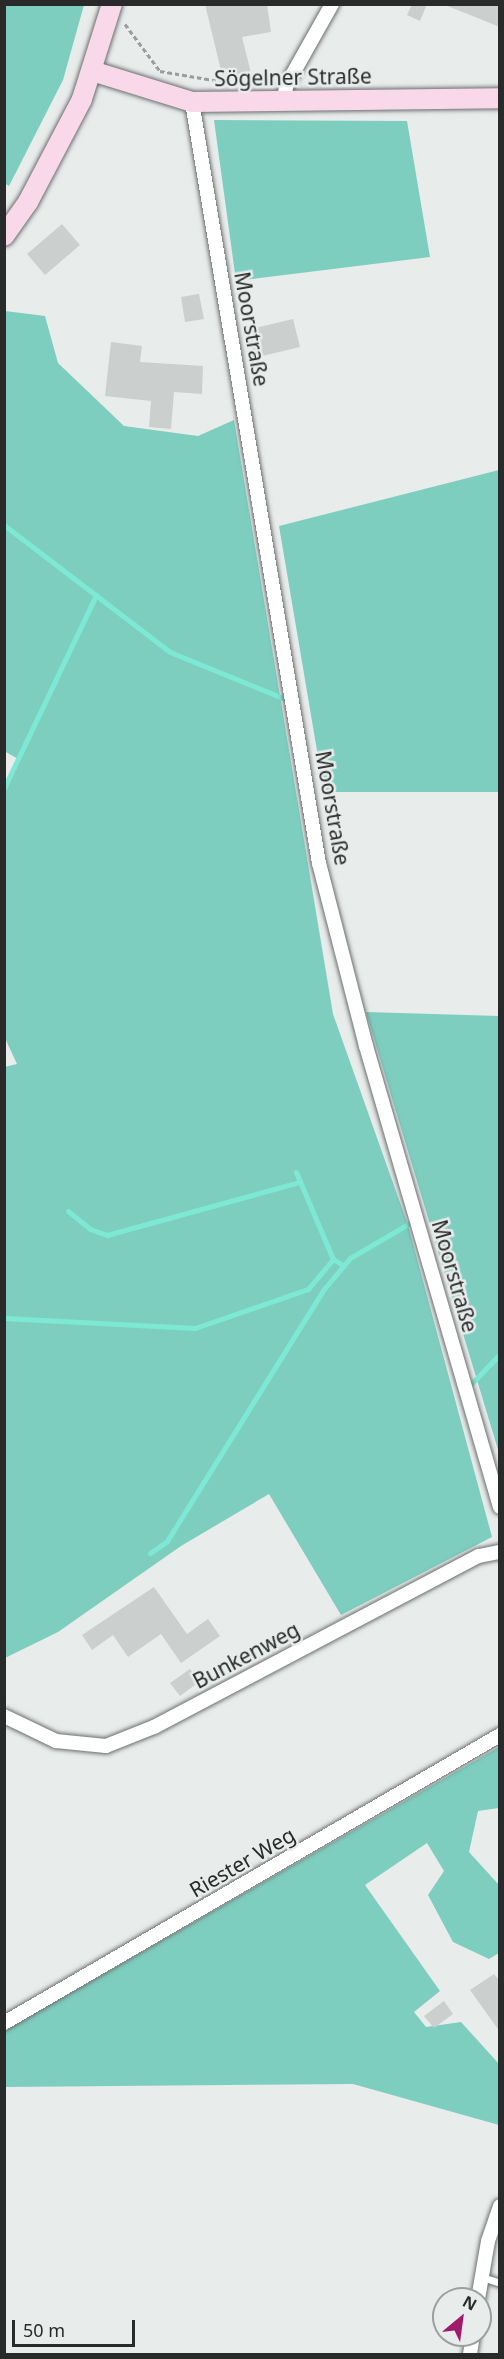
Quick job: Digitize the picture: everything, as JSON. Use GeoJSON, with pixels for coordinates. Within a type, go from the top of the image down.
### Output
{"type":"FeatureCollection","features":[{"type":"Feature","properties":{"kind":"street"},"geometry":{"type":"LineString","coordinates":[[284,101],[287,84],[332,4]]}},
{"type":"Feature","properties":{"kind":"street"},"geometry":{"type":"LineString","coordinates":[[4,236],[60,144],[92,71],[111,12]]}},
{"type":"Feature","properties":{"kind":"street","name":"Sögelner Straße"},"geometry":{"type":"LineString","coordinates":[[92,71],[192,102],[500,98]]}},
{"type":"Feature","properties":{"kind":"street","name":"Moorstraße"},"geometry":{"type":"LineString","coordinates":[[192,102],[319,862],[366,1047],[500,1507]]}},
{"type":"Feature","properties":{"kind":"street","name":"Bunkenweg"},"geometry":{"type":"LineString","coordinates":[[4,1716],[56,1741],[106,1746],[154,1727],[479,1556],[500,1552]]}},
{"type":"Feature","properties":{"kind":"street","name":"Riester Weg"},"geometry":{"type":"LineString","coordinates":[[4,2023],[500,1735]]}},
{"type":"Feature","properties":{"kind":"street"},"geometry":{"type":"LineString","coordinates":[[480,2287],[500,2206]]}},
{"type":"Feature","properties":{"kind":"lane"},"geometry":{"type":"LineString","coordinates":[[482,2277],[500,2283]]}},
{"type":"Feature","properties":{"kind":"path"},"geometry":{"type":"LineString","coordinates":[[111,12],[126,25],[160,71],[197,79]]}},
{"type":"Feature","properties":{"kind":"green space"},"geometry":{"type":"Polygon","coordinates":[[[4,5],[84,5],[63,80],[9,186],[4,183],[4,5]]]}},
{"type":"Feature","properties":{"kind":"green space"},"geometry":{"type":"Polygon","coordinates":[[[214,120],[407,121],[430,257],[236,281],[214,120]]]}},
{"type":"Feature","properties":{"kind":"green space"},"geometry":{"type":"Polygon","coordinates":[[[5,311],[45,316],[58,363],[124,426],[198,436],[234,420],[333,1014],[408,1225],[492,1537],[341,1615],[269,1494],[181,1546],[58,1632],[5,1658],[4,1067],[17,1064],[4,1036],[4,795],[20,760],[4,751],[5,311]]]}},
{"type":"Feature","properties":{"kind":"green space"},"geometry":{"type":"Polygon","coordinates":[[[499,470],[499,792],[324,792],[279,526],[499,470]]]}},
{"type":"Feature","properties":{"kind":"green space"},"geometry":{"type":"Polygon","coordinates":[[[366,1012],[499,1016],[499,1453],[366,1012]]]}},
{"type":"Feature","properties":{"kind":"green space"},"geometry":{"type":"Polygon","coordinates":[[[499,1747],[499,1808],[478,1811],[469,1852],[499,1885],[499,1953],[489,1959],[453,1942],[428,1895],[444,1871],[427,1843],[365,1885],[440,1991],[414,2012],[426,2027],[461,2022],[499,2064],[499,2125],[353,2084],[5,2087],[4,2031],[499,1747]]]}},
{"type":"Feature","properties":{"kind":"building"},"geometry":{"type":"Polygon","coordinates":[[[205,4],[267,4],[271,32],[242,37],[251,73],[223,79],[205,4]]]}},
{"type":"Feature","properties":{"kind":"building"},"geometry":{"type":"Polygon","coordinates":[[[412,4],[427,4],[420,21],[407,15],[412,4]]]}},
{"type":"Feature","properties":{"kind":"building"},"geometry":{"type":"Polygon","coordinates":[[[500,4],[500,27],[445,5],[500,4]]]}},
{"type":"Feature","properties":{"kind":"building"},"geometry":{"type":"Polygon","coordinates":[[[62,224],[80,245],[45,275],[27,254],[62,224]]]}},
{"type":"Feature","properties":{"kind":"building"},"geometry":{"type":"Polygon","coordinates":[[[199,294],[204,319],[185,322],[181,297],[199,294]]]}},
{"type":"Feature","properties":{"kind":"building"},"geometry":{"type":"Polygon","coordinates":[[[293,319],[300,347],[254,358],[247,330],[293,319]]]}},
{"type":"Feature","properties":{"kind":"building"},"geometry":{"type":"Polygon","coordinates":[[[111,342],[142,346],[140,362],[203,366],[202,394],[174,392],[171,429],[149,427],[151,401],[105,396],[111,342]]]}},
{"type":"Feature","properties":{"kind":"building"},"geometry":{"type":"Polygon","coordinates":[[[154,1587],[187,1634],[208,1619],[220,1636],[181,1663],[161,1634],[128,1657],[113,1635],[92,1650],[82,1635],[154,1587]]]}},
{"type":"Feature","properties":{"kind":"building"},"geometry":{"type":"Polygon","coordinates":[[[190,1669],[199,1682],[180,1696],[170,1683],[190,1669]]]}},
{"type":"Feature","properties":{"kind":"building"},"geometry":{"type":"Polygon","coordinates":[[[494,1974],[500,1981],[500,2032],[470,1990],[494,1974]]]}},
{"type":"Feature","properties":{"kind":"building"},"geometry":{"type":"Polygon","coordinates":[[[444,2001],[453,2014],[434,2028],[424,2016],[444,2001]]]}},
{"type":"Feature","properties":{"kind":"waterway"},"geometry":{"type":"LineString","coordinates":[[4,525],[170,652],[283,698]]}},
{"type":"Feature","properties":{"kind":"waterway"},"geometry":{"type":"LineString","coordinates":[[4,788],[96,595]]}},
{"type":"Feature","properties":{"kind":"waterway"},"geometry":{"type":"LineString","coordinates":[[296,1172],[333,1259]]}},
{"type":"Feature","properties":{"kind":"waterway"},"geometry":{"type":"LineString","coordinates":[[68,1211],[90,1229],[107,1235],[300,1182]]}},
{"type":"Feature","properties":{"kind":"waterway"},"geometry":{"type":"LineString","coordinates":[[150,1553],[167,1541],[324,1289],[350,1258],[410,1223]]}},
{"type":"Feature","properties":{"kind":"waterway"},"geometry":{"type":"LineString","coordinates":[[4,1318],[195,1328],[308,1289],[333,1259],[344,1266]]}},
{"type":"Feature","properties":{"kind":"waterway"},"geometry":{"type":"LineString","coordinates":[[471,1384],[500,1354]]}}]}
